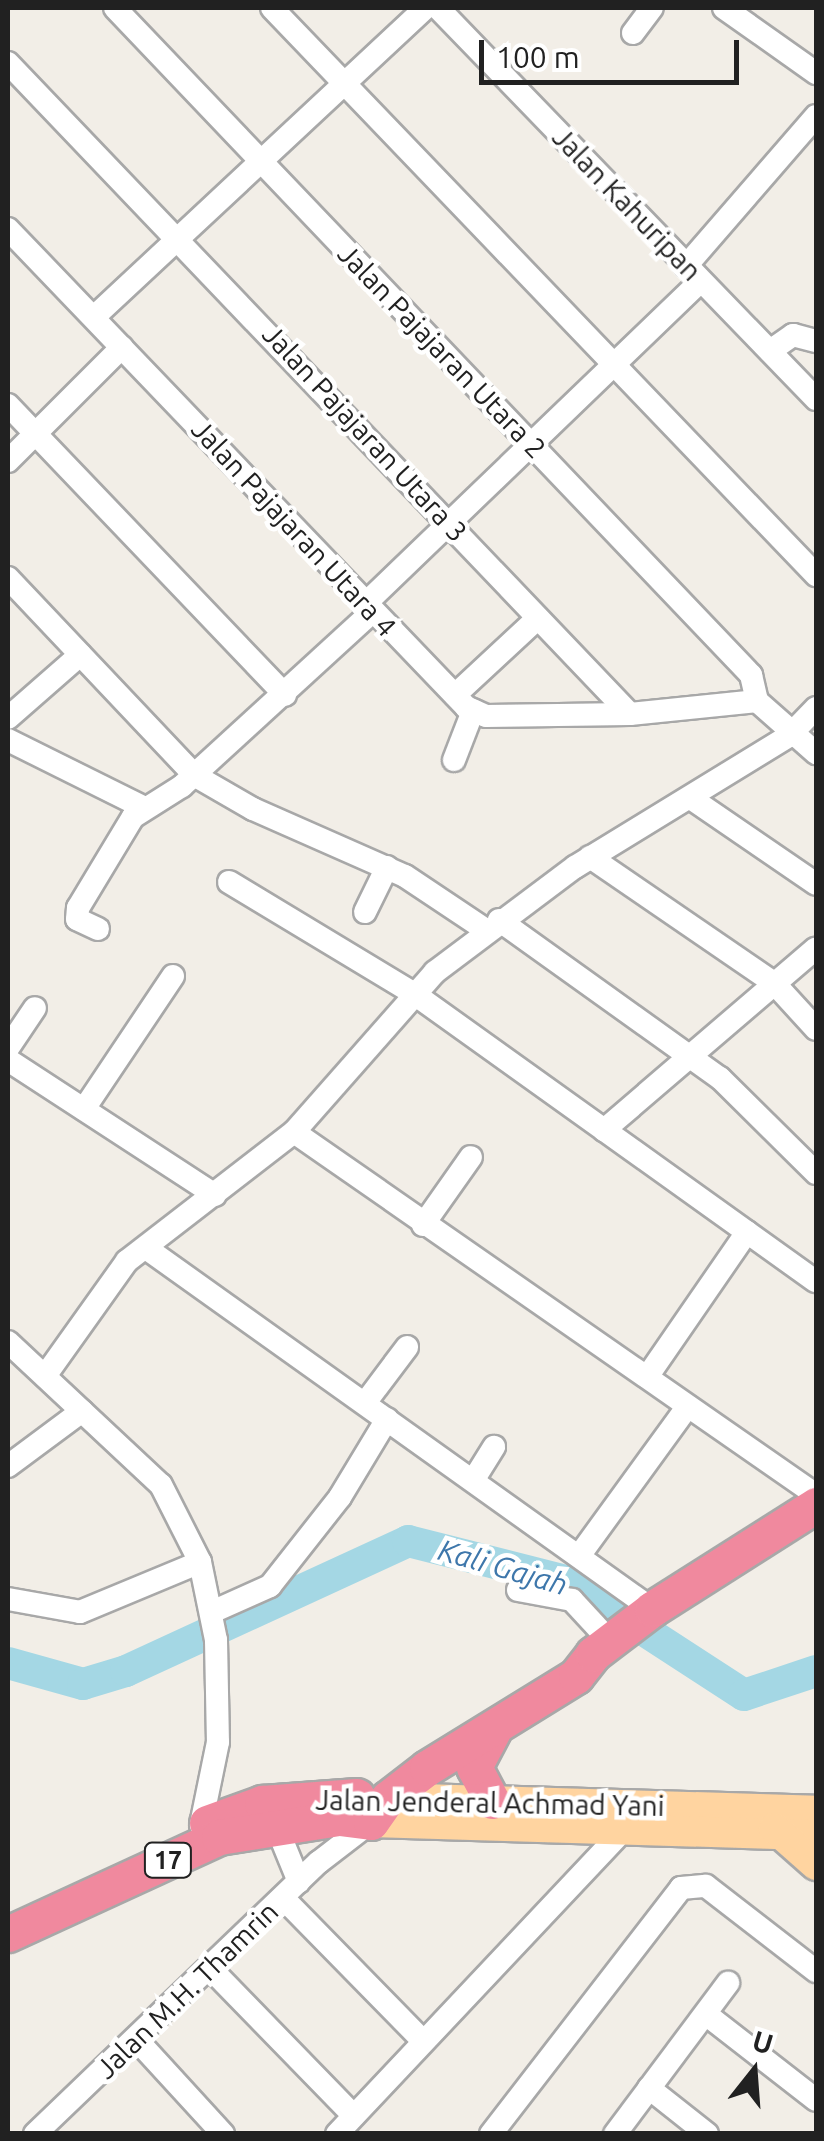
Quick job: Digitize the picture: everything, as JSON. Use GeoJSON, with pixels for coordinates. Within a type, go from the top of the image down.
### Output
{"type":"FeatureCollection","features":[{"type":"Feature","properties":{"kind":"highway","name":"17"},"geometry":{"type":"LineString","coordinates":[[358,1816],[558,1663],[623,1631],[816,1505]]}},
{"type":"Feature","properties":{"kind":"highway","name":"17"},"geometry":{"type":"LineString","coordinates":[[358,1816],[576,1676],[623,1631]]}},
{"type":"Feature","properties":{"kind":"highway"},"geometry":{"type":"LineString","coordinates":[[492,1801],[474,1767],[493,1731]]}},
{"type":"Feature","properties":{"kind":"highway","name":"Jalan Jenderal Achmad Yani"},"geometry":{"type":"LineString","coordinates":[[8,1914],[201,1825],[262,1804],[358,1816]]}},
{"type":"Feature","properties":{"kind":"highway","name":"Jalan Jenderal Achmad Yani"},"geometry":{"type":"LineString","coordinates":[[8,1934],[219,1838],[358,1816]]}},
{"type":"Feature","properties":{"kind":"main road","name":"Jalan Jenderal Achmad Yani"},"geometry":{"type":"LineString","coordinates":[[358,1816],[492,1801],[771,1822],[816,1834]]}},
{"type":"Feature","properties":{"kind":"main road","name":"Jalan Jenderal Achmad Yani"},"geometry":{"type":"LineString","coordinates":[[358,1816],[623,1832],[771,1822],[816,1811]]}},
{"type":"Feature","properties":{"kind":"main road"},"geometry":{"type":"LineString","coordinates":[[771,1822],[816,1866]]}},
{"type":"Feature","properties":{"kind":"street","name":"Jalan Pajajaran Utara 2"},"geometry":{"type":"LineString","coordinates":[[115,8],[751,675],[757,701],[789,736],[816,753]]}},
{"type":"Feature","properties":{"kind":"street"},"geometry":{"type":"LineString","coordinates":[[272,8],[816,575]]}},
{"type":"Feature","properties":{"kind":"street"},"geometry":{"type":"LineString","coordinates":[[94,317],[426,8]]}},
{"type":"Feature","properties":{"kind":"street","name":"Jalan Kahuripan"},"geometry":{"type":"LineString","coordinates":[[438,8],[816,399]]}},
{"type":"Feature","properties":{"kind":"street"},"geometry":{"type":"LineString","coordinates":[[633,33],[652,8]]}},
{"type":"Feature","properties":{"kind":"street"},"geometry":{"type":"LineString","coordinates":[[740,12],[816,74]]}},
{"type":"Feature","properties":{"kind":"street","name":"Jalan Pajajaran Utara 3"},"geometry":{"type":"LineString","coordinates":[[8,63],[180,237],[630,714]]}},
{"type":"Feature","properties":{"kind":"street"},"geometry":{"type":"LineString","coordinates":[[98,930],[77,919],[78,908],[118,836],[143,807],[194,775],[285,694],[451,523],[616,364],[816,116]]}},
{"type":"Feature","properties":{"kind":"street","name":"Jalan Pajajaran Utara 4"},"geometry":{"type":"LineString","coordinates":[[8,229],[368,608],[474,711]]}},
{"type":"Feature","properties":{"kind":"street"},"geometry":{"type":"LineString","coordinates":[[770,351],[793,335],[816,341]]}},
{"type":"Feature","properties":{"kind":"street"},"geometry":{"type":"LineString","coordinates":[[8,461],[122,347]]}},
{"type":"Feature","properties":{"kind":"street"},"geometry":{"type":"LineString","coordinates":[[8,405],[285,694]]}},
{"type":"Feature","properties":{"kind":"street"},"geometry":{"type":"LineString","coordinates":[[8,578],[194,775],[253,810],[387,866],[493,925],[688,1056],[751,1104],[816,1173]]}},
{"type":"Feature","properties":{"kind":"street"},"geometry":{"type":"LineString","coordinates":[[455,695],[538,618]]}},
{"type":"Feature","properties":{"kind":"street"},"geometry":{"type":"LineString","coordinates":[[8,718],[80,655]]}},
{"type":"Feature","properties":{"kind":"street"},"geometry":{"type":"LineString","coordinates":[[454,760],[474,711],[630,714],[757,701]]}},
{"type":"Feature","properties":{"kind":"street"},"geometry":{"type":"LineString","coordinates":[[45,1376],[109,1280],[294,1132],[412,993],[493,925],[590,858],[789,736],[816,708]]}},
{"type":"Feature","properties":{"kind":"street"},"geometry":{"type":"LineString","coordinates":[[8,740],[143,807]]}},
{"type":"Feature","properties":{"kind":"street"},"geometry":{"type":"LineString","coordinates":[[692,798],[816,884]]}},
{"type":"Feature","properties":{"kind":"street"},"geometry":{"type":"LineString","coordinates":[[590,858],[774,983],[816,1029]]}},
{"type":"Feature","properties":{"kind":"street"},"geometry":{"type":"LineString","coordinates":[[365,912],[387,866]]}},
{"type":"Feature","properties":{"kind":"street"},"geometry":{"type":"LineString","coordinates":[[229,882],[412,993],[808,1275],[816,1250]]}},
{"type":"Feature","properties":{"kind":"street"},"geometry":{"type":"LineString","coordinates":[[604,1130],[816,948]]}},
{"type":"Feature","properties":{"kind":"street"},"geometry":{"type":"LineString","coordinates":[[84,1109],[173,976]]}},
{"type":"Feature","properties":{"kind":"street"},"geometry":{"type":"LineString","coordinates":[[8,1048],[35,1008]]}},
{"type":"Feature","properties":{"kind":"street"},"geometry":{"type":"LineString","coordinates":[[8,1060],[215,1194]]}},
{"type":"Feature","properties":{"kind":"street"},"geometry":{"type":"LineString","coordinates":[[294,1132],[816,1495]]}},
{"type":"Feature","properties":{"kind":"street"},"geometry":{"type":"LineString","coordinates":[[423,1224],[471,1157]]}},
{"type":"Feature","properties":{"kind":"street"},"geometry":{"type":"LineString","coordinates":[[647,1376],[747,1232]]}},
{"type":"Feature","properties":{"kind":"street"},"geometry":{"type":"LineString","coordinates":[[146,1248],[580,1556],[623,1631]]}},
{"type":"Feature","properties":{"kind":"street"},"geometry":{"type":"LineString","coordinates":[[8,1342],[162,1485],[200,1562],[216,1640],[218,1742],[201,1825]]}},
{"type":"Feature","properties":{"kind":"street"},"geometry":{"type":"LineString","coordinates":[[365,1403],[407,1347]]}},
{"type":"Feature","properties":{"kind":"street"},"geometry":{"type":"LineString","coordinates":[[580,1556],[688,1406]]}},
{"type":"Feature","properties":{"kind":"street"},"geometry":{"type":"LineString","coordinates":[[8,1466],[82,1411]]}},
{"type":"Feature","properties":{"kind":"street"},"geometry":{"type":"LineString","coordinates":[[212,1614],[270,1586],[340,1497],[388,1419]]}},
{"type":"Feature","properties":{"kind":"street"},"geometry":{"type":"LineString","coordinates":[[474,1479],[494,1447]]}},
{"type":"Feature","properties":{"kind":"street"},"geometry":{"type":"LineString","coordinates":[[8,1599],[80,1612],[200,1562]]}},
{"type":"Feature","properties":{"kind":"street"},"geometry":{"type":"LineString","coordinates":[[518,1590],[572,1600],[623,1631]]}},
{"type":"Feature","properties":{"kind":"street","name":"Jalan M.H. Thamrin"},"geometry":{"type":"LineString","coordinates":[[35,2134],[291,1890],[358,1816]]}},
{"type":"Feature","properties":{"kind":"street"},"geometry":{"type":"LineString","coordinates":[[277,1828],[291,1890],[423,2042]]}},
{"type":"Feature","properties":{"kind":"street"},"geometry":{"type":"LineString","coordinates":[[338,2134],[623,1832]]}},
{"type":"Feature","properties":{"kind":"street"},"geometry":{"type":"LineString","coordinates":[[491,2134],[680,1888],[706,1886],[816,1971]]}},
{"type":"Feature","properties":{"kind":"street"},"geometry":{"type":"LineString","coordinates":[[210,1968],[354,2116]]}},
{"type":"Feature","properties":{"kind":"street"},"geometry":{"type":"LineString","coordinates":[[614,2134],[728,1984]]}},
{"type":"Feature","properties":{"kind":"street"},"geometry":{"type":"LineString","coordinates":[[707,2015],[816,2100]]}},
{"type":"Feature","properties":{"kind":"street"},"geometry":{"type":"LineString","coordinates":[[136,2038],[223,2134]]}},
{"type":"Feature","properties":{"kind":"street"},"geometry":{"type":"LineString","coordinates":[[649,2088],[707,2134]]}},
{"type":"Feature","properties":{"kind":"waterway","name":"Kali Gajah"},"geometry":{"type":"LineString","coordinates":[[8,1663],[83,1684],[126,1671],[408,1541],[570,1582],[744,1695],[816,1671]]}}]}
